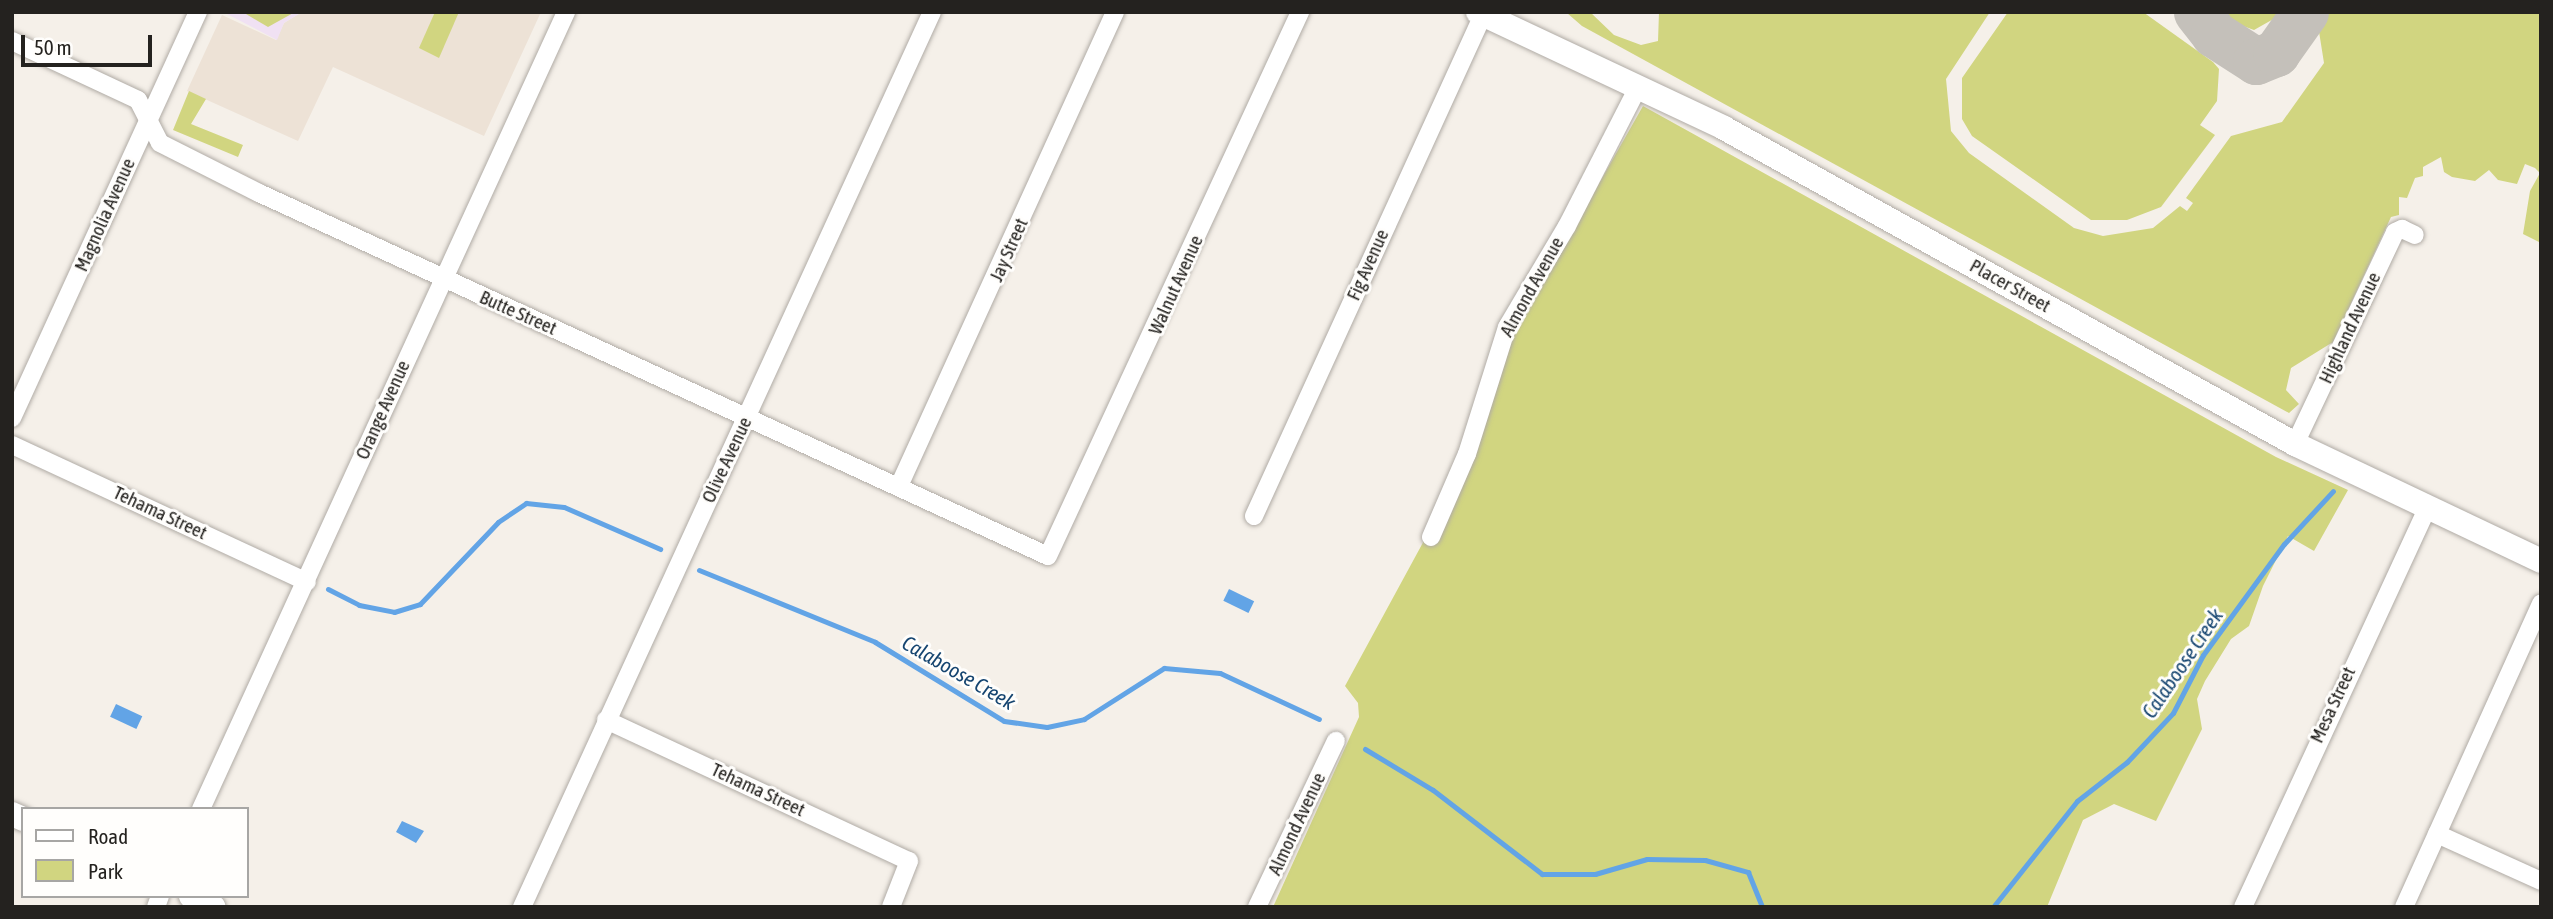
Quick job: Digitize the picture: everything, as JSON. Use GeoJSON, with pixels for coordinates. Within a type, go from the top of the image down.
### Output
{"type":"FeatureCollection","features":[{"type":"Feature","properties":{"kind":"main road","name":"Placer Street"},"geometry":{"type":"LineString","coordinates":[[1480,13],[1532,23],[1639,85],[2295,444],[2541,561]]}},
{"type":"Feature","properties":{"kind":"main road"},"geometry":{"type":"LineString","coordinates":[[195,898],[214,907]]}},
{"type":"Feature","properties":{"kind":"street","name":"Magnolia Avenue"},"geometry":{"type":"LineString","coordinates":[[12,418],[198,12]]}},
{"type":"Feature","properties":{"kind":"street","name":"Orange Avenue"},"geometry":{"type":"LineString","coordinates":[[202,807],[566,12]]}},
{"type":"Feature","properties":{"kind":"street","name":"Olive Avenue"},"geometry":{"type":"LineString","coordinates":[[522,907],[932,12]]}},
{"type":"Feature","properties":{"kind":"street","name":"Jay Street"},"geometry":{"type":"LineString","coordinates":[[899,486],[1115,12]]}},
{"type":"Feature","properties":{"kind":"street","name":"Walnut Avenue"},"geometry":{"type":"LineString","coordinates":[[1048,556],[1300,12]]}},
{"type":"Feature","properties":{"kind":"street","name":"Fig Avenue"},"geometry":{"type":"LineString","coordinates":[[1254,516],[1480,13]]}},
{"type":"Feature","properties":{"kind":"street","name":"Butte Street"},"geometry":{"type":"LineString","coordinates":[[12,41],[138,100],[160,143],[442,278],[1048,556]]}},
{"type":"Feature","properties":{"kind":"street","name":"Almond Avenue"},"geometry":{"type":"LineString","coordinates":[[1431,537],[1467,454],[1507,327],[1567,226],[1639,85]]}},
{"type":"Feature","properties":{"kind":"street","name":"Highland Avenue"},"geometry":{"type":"LineString","coordinates":[[2295,444],[2395,232],[2402,229],[2415,235]]}},
{"type":"Feature","properties":{"kind":"street","name":"Tehama Street"},"geometry":{"type":"LineString","coordinates":[[12,444],[307,582]]}},
{"type":"Feature","properties":{"kind":"street","name":"Mesa Street"},"geometry":{"type":"LineString","coordinates":[[2243,907],[2428,506]]}},
{"type":"Feature","properties":{"kind":"street"},"geometry":{"type":"LineString","coordinates":[[2404,907],[2541,604]]}},
{"type":"Feature","properties":{"kind":"street","name":"Tehama Street"},"geometry":{"type":"LineString","coordinates":[[606,720],[909,861],[891,907]]}},
{"type":"Feature","properties":{"kind":"street","name":"Almond Avenue"},"geometry":{"type":"LineString","coordinates":[[1257,907],[1336,741]]}},
{"type":"Feature","properties":{"kind":"street"},"geometry":{"type":"LineString","coordinates":[[2437,834],[2541,880]]}},
{"type":"Feature","properties":{"kind":"shaded area"},"geometry":{"type":"Polygon","coordinates":[[[223,12],[302,12],[284,23],[277,40],[223,12]]]}},
{"type":"Feature","properties":{"kind":"shaded area"},"geometry":{"type":"Polygon","coordinates":[[[302,12],[541,12],[484,136],[333,67],[298,141],[187,91],[222,15],[276,40],[284,23],[302,12]]]}},
{"type":"Feature","properties":{"kind":"green space"},"geometry":{"type":"Polygon","coordinates":[[[251,12],[295,12],[268,27],[246,14],[251,12]]]}},
{"type":"Feature","properties":{"kind":"green space"},"geometry":{"type":"Polygon","coordinates":[[[435,12],[459,12],[439,58],[419,48],[435,12]]]}},
{"type":"Feature","properties":{"kind":"green space"},"geometry":{"type":"Polygon","coordinates":[[[1590,12],[1614,35],[1641,45],[1658,41],[1659,12],[1990,12],[1946,79],[1951,131],[1969,153],[2074,228],[2103,236],[2153,228],[2180,206],[2187,211],[2193,203],[2186,198],[2231,136],[2282,122],[2324,63],[2317,19],[2320,12],[2541,12],[2541,243],[2523,234],[2530,191],[2540,173],[2535,168],[2525,164],[2517,184],[2498,180],[2489,170],[2475,181],[2452,177],[2444,172],[2441,157],[2423,167],[2423,176],[2415,178],[2407,198],[2399,197],[2399,215],[2391,217],[2333,342],[2291,368],[2286,390],[2299,404],[2289,413],[1582,26],[1567,13],[1590,12]]]}},
{"type":"Feature","properties":{"kind":"green space"},"geometry":{"type":"Polygon","coordinates":[[[2008,12],[2143,12],[2219,69],[2217,101],[2200,125],[2215,135],[2161,207],[2127,220],[2091,220],[1972,136],[1962,119],[1962,78],[2008,12]]]}},
{"type":"Feature","properties":{"kind":"green space"},"geometry":{"type":"Polygon","coordinates":[[[2225,12],[2289,12],[2284,19],[2277,17],[2254,30],[2232,22],[2225,12]]]}},
{"type":"Feature","properties":{"kind":"green space"},"geometry":{"type":"Polygon","coordinates":[[[189,91],[206,99],[191,124],[243,145],[238,157],[173,130],[189,91]]]}},
{"type":"Feature","properties":{"kind":"green space"},"geometry":{"type":"Polygon","coordinates":[[[1643,106],[2276,457],[2348,490],[2314,551],[2288,536],[2263,586],[2249,626],[2231,639],[2205,681],[2197,699],[2202,729],[2156,821],[2114,804],[2083,820],[2047,907],[1273,907],[1359,717],[1358,703],[1345,686],[1426,537],[1501,356],[1643,106]]]}},
{"type":"Feature","properties":{"kind":"water"},"geometry":{"type":"Polygon","coordinates":[[[1229,589],[1254,601],[1248,613],[1223,601],[1229,589]]]}},
{"type":"Feature","properties":{"kind":"water"},"geometry":{"type":"Polygon","coordinates":[[[116,704],[142,716],[136,729],[110,717],[116,704]]]}},
{"type":"Feature","properties":{"kind":"water"},"geometry":{"type":"Polygon","coordinates":[[[402,821],[424,831],[416,843],[396,832],[402,821]]]}},
{"type":"Feature","properties":{"kind":"waterway","name":"Calaboose Creek"},"geometry":{"type":"LineString","coordinates":[[1993,907],[2077,801],[2127,762],[2173,713],[2203,655],[2284,544],[2333,491]]}},
{"type":"Feature","properties":{"kind":"waterway","name":"Calaboose Creek"},"geometry":{"type":"LineString","coordinates":[[328,589],[359,605],[394,612],[420,604],[498,522],[526,503],[564,507],[660,549]]}},
{"type":"Feature","properties":{"kind":"waterway","name":"Calaboose Creek"},"geometry":{"type":"LineString","coordinates":[[699,570],[875,642],[1004,721],[1047,727],[1084,719],[1164,668],[1220,673],[1319,719]]}},
{"type":"Feature","properties":{"kind":"waterway","name":"Calaboose Creek"},"geometry":{"type":"LineString","coordinates":[[1365,749],[1433,790],[1542,874],[1595,874],[1647,859],[1705,860],[1748,872],[1762,907]]}},
{"type":"Feature","properties":{"kind":"taxiway"},"geometry":{"type":"LineString","coordinates":[[2197,12],[2214,34],[2256,61],[2276,53],[2305,12]]}}]}
